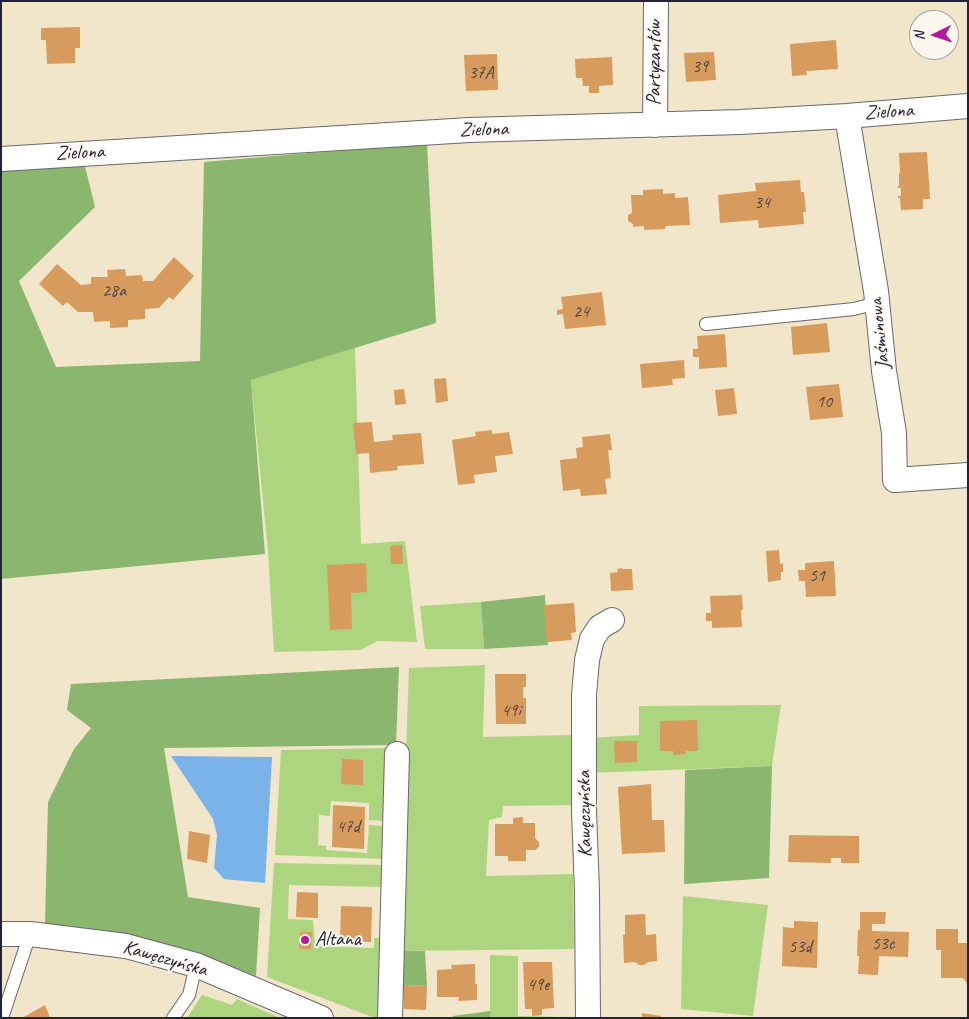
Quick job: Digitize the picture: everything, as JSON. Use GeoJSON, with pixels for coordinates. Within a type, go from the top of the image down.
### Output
{"type":"FeatureCollection","features":[{"type":"Feature","properties":{"kind":"street","name":"Partyzantów"},"geometry":{"type":"LineString","coordinates":[[655,125],[656,1]]}},
{"type":"Feature","properties":{"kind":"street","name":"Zielona"},"geometry":{"type":"LineString","coordinates":[[1,159],[470,130],[740,122],[847,116],[968,106]]}},
{"type":"Feature","properties":{"kind":"street","name":"Jaśminowa"},"geometry":{"type":"LineString","coordinates":[[847,116],[877,303],[884,371],[894,432],[895,480],[968,474]]}},
{"type":"Feature","properties":{"kind":"street","name":"Kawęczyńska"},"geometry":{"type":"LineString","coordinates":[[588,1018],[588,921],[584,811],[584,695],[586,660],[592,639],[600,627],[612,620]]}},
{"type":"Feature","properties":{"kind":"street"},"geometry":{"type":"LineString","coordinates":[[390,1018],[397,754]]}},
{"type":"Feature","properties":{"kind":"street","name":"Kawęczyńska"},"geometry":{"type":"LineString","coordinates":[[1,934],[30,934],[126,946],[196,965],[321,1018]]}},
{"type":"Feature","properties":{"kind":"lane"},"geometry":{"type":"LineString","coordinates":[[706,324],[854,309],[877,303]]}},
{"type":"Feature","properties":{"kind":"lane"},"geometry":{"type":"LineString","coordinates":[[2,1018],[30,934]]}},
{"type":"Feature","properties":{"kind":"lane"},"geometry":{"type":"LineString","coordinates":[[173,1018],[189,995],[196,965]]}},
{"type":"Feature","properties":{"kind":"green space"},"geometry":{"type":"Polygon","coordinates":[[[427,143],[436,323],[251,380],[265,554],[1,579],[1,167],[84,162],[95,207],[19,281],[56,367],[200,361],[204,162],[427,143]]]}},
{"type":"Feature","properties":{"kind":"green space"},"geometry":{"type":"Polygon","coordinates":[[[355,348],[361,544],[405,541],[417,642],[377,641],[361,650],[274,652],[268,551],[251,380],[355,348]]]}},
{"type":"Feature","properties":{"kind":"green space"},"geometry":{"type":"Polygon","coordinates":[[[545,595],[548,645],[484,649],[481,602],[545,595]]]}},
{"type":"Feature","properties":{"kind":"green space"},"geometry":{"type":"Polygon","coordinates":[[[481,602],[484,649],[425,649],[420,606],[481,602]]]}},
{"type":"Feature","properties":{"kind":"green space"},"geometry":{"type":"Polygon","coordinates":[[[485,665],[483,737],[571,735],[571,805],[503,806],[502,817],[489,820],[486,876],[573,874],[574,949],[402,951],[404,807],[409,668],[485,665]]]}},
{"type":"Feature","properties":{"kind":"green space"},"geometry":{"type":"Polygon","coordinates":[[[399,667],[396,745],[164,748],[188,897],[260,908],[256,976],[185,951],[121,937],[45,924],[48,802],[74,749],[91,728],[67,710],[71,684],[399,667]]]}},
{"type":"Feature","properties":{"kind":"green space"},"geometry":{"type":"Polygon","coordinates":[[[781,705],[772,766],[589,773],[589,738],[639,735],[639,706],[781,705]]]}},
{"type":"Feature","properties":{"kind":"green space"},"geometry":{"type":"Polygon","coordinates":[[[387,748],[386,821],[369,820],[369,803],[331,801],[330,816],[319,815],[318,845],[326,846],[326,850],[367,853],[369,825],[385,826],[385,859],[275,855],[281,750],[387,748]]]}},
{"type":"Feature","properties":{"kind":"green space"},"geometry":{"type":"Polygon","coordinates":[[[772,766],[769,878],[684,884],[685,770],[772,766]]]}},
{"type":"Feature","properties":{"kind":"green space"},"geometry":{"type":"Polygon","coordinates":[[[274,863],[382,865],[382,887],[289,885],[288,919],[313,920],[315,946],[374,948],[374,938],[380,938],[379,1018],[267,977],[274,863]]]}},
{"type":"Feature","properties":{"kind":"green space"},"geometry":{"type":"Polygon","coordinates":[[[683,896],[768,905],[753,1016],[681,1009],[683,896]]]}},
{"type":"Feature","properties":{"kind":"green space"},"geometry":{"type":"Polygon","coordinates":[[[402,951],[425,951],[427,986],[403,985],[402,951]]]}},
{"type":"Feature","properties":{"kind":"green space"},"geometry":{"type":"Polygon","coordinates":[[[490,955],[518,956],[518,1016],[568,1018],[490,1018],[490,955]]]}},
{"type":"Feature","properties":{"kind":"green space"},"geometry":{"type":"Polygon","coordinates":[[[202,995],[232,1005],[237,999],[280,1018],[187,1018],[202,995]]]}},
{"type":"Feature","properties":{"kind":"green space"},"geometry":{"type":"Polygon","coordinates":[[[490,1011],[490,1018],[452,1018],[453,1016],[490,1011]]]}},
{"type":"Feature","properties":{"kind":"water"},"geometry":{"type":"Polygon","coordinates":[[[171,756],[272,757],[265,883],[224,879],[214,868],[217,835],[213,819],[171,756]]]}},
{"type":"Feature","properties":{"kind":"building"},"geometry":{"type":"Polygon","coordinates":[[[80,27],[80,48],[75,48],[75,63],[47,64],[46,40],[41,40],[41,28],[80,27]]]}},
{"type":"Feature","properties":{"kind":"building"},"geometry":{"type":"Polygon","coordinates":[[[836,40],[838,69],[806,71],[807,75],[792,76],[790,44],[836,40]]]}},
{"type":"Feature","properties":{"kind":"building"},"geometry":{"type":"Polygon","coordinates":[[[714,52],[716,80],[686,82],[684,53],[714,52]]]}},
{"type":"Feature","properties":{"kind":"building"},"geometry":{"type":"Polygon","coordinates":[[[497,54],[498,90],[466,91],[464,55],[497,54]]]}},
{"type":"Feature","properties":{"kind":"building"},"geometry":{"type":"Polygon","coordinates":[[[612,57],[613,85],[599,86],[599,93],[589,93],[589,86],[583,86],[582,78],[576,78],[575,59],[612,57]]]}},
{"type":"Feature","properties":{"kind":"building"},"geometry":{"type":"Polygon","coordinates":[[[927,152],[930,199],[923,199],[923,209],[901,210],[900,198],[898,198],[898,196],[901,196],[901,188],[898,188],[900,173],[899,153],[927,152]]]}},
{"type":"Feature","properties":{"kind":"building"},"geometry":{"type":"Polygon","coordinates":[[[800,180],[801,192],[804,192],[806,212],[803,212],[804,224],[759,228],[758,220],[720,223],[718,195],[756,191],[755,183],[800,180]]]}},
{"type":"Feature","properties":{"kind":"building"},"geometry":{"type":"Polygon","coordinates":[[[663,189],[663,194],[675,193],[675,198],[688,197],[690,225],[665,226],[665,229],[644,230],[644,226],[633,227],[633,224],[628,221],[628,215],[632,213],[631,195],[643,195],[643,190],[663,189]]]}},
{"type":"Feature","properties":{"kind":"building"},"geometry":{"type":"Polygon","coordinates":[[[174,257],[194,276],[173,300],[169,297],[159,308],[145,309],[145,319],[128,320],[128,327],[110,328],[110,321],[94,322],[93,312],[78,312],[67,302],[63,306],[39,284],[57,264],[81,285],[91,284],[91,277],[108,277],[107,270],[125,269],[126,276],[142,275],[143,281],[153,281],[174,257]]]}},
{"type":"Feature","properties":{"kind":"building"},"geometry":{"type":"Polygon","coordinates":[[[602,292],[606,325],[565,329],[563,314],[557,315],[557,310],[563,309],[561,297],[602,292]]]}},
{"type":"Feature","properties":{"kind":"building"},"geometry":{"type":"Polygon","coordinates":[[[827,323],[830,352],[793,355],[791,327],[827,323]]]}},
{"type":"Feature","properties":{"kind":"building"},"geometry":{"type":"Polygon","coordinates":[[[725,334],[727,367],[699,369],[699,357],[693,357],[693,349],[698,349],[697,336],[725,334]]]}},
{"type":"Feature","properties":{"kind":"building"},"geometry":{"type":"Polygon","coordinates":[[[684,360],[685,378],[672,379],[673,385],[642,388],[640,364],[684,360]]]}},
{"type":"Feature","properties":{"kind":"building"},"geometry":{"type":"Polygon","coordinates":[[[446,378],[448,401],[436,403],[434,379],[446,378]]]}},
{"type":"Feature","properties":{"kind":"building"},"geometry":{"type":"Polygon","coordinates":[[[839,384],[843,417],[810,420],[806,387],[839,384]]]}},
{"type":"Feature","properties":{"kind":"building"},"geometry":{"type":"Polygon","coordinates":[[[734,388],[737,414],[718,416],[715,390],[734,388]]]}},
{"type":"Feature","properties":{"kind":"building"},"geometry":{"type":"Polygon","coordinates":[[[404,389],[406,404],[395,405],[394,390],[404,389]]]}},
{"type":"Feature","properties":{"kind":"building"},"geometry":{"type":"Polygon","coordinates":[[[372,422],[374,442],[393,440],[392,435],[421,433],[424,464],[397,466],[398,470],[370,473],[369,453],[356,454],[353,423],[372,422]]]}},
{"type":"Feature","properties":{"kind":"building"},"geometry":{"type":"Polygon","coordinates":[[[492,430],[492,434],[509,432],[513,454],[495,456],[497,472],[474,475],[475,483],[458,485],[452,440],[476,436],[475,432],[492,430]]]}},
{"type":"Feature","properties":{"kind":"building"},"geometry":{"type":"Polygon","coordinates":[[[610,434],[612,450],[608,450],[611,478],[605,479],[607,494],[581,496],[580,489],[563,491],[560,460],[577,458],[576,448],[583,447],[582,437],[610,434]]]}},
{"type":"Feature","properties":{"kind":"building"},"geometry":{"type":"Polygon","coordinates":[[[402,545],[403,564],[391,564],[390,546],[402,545]]]}},
{"type":"Feature","properties":{"kind":"building"},"geometry":{"type":"Polygon","coordinates":[[[779,550],[780,564],[783,563],[781,580],[768,582],[766,551],[779,550]]]}},
{"type":"Feature","properties":{"kind":"building"},"geometry":{"type":"Polygon","coordinates":[[[834,561],[836,596],[806,597],[805,581],[799,581],[798,570],[805,570],[805,563],[834,561]]]}},
{"type":"Feature","properties":{"kind":"building"},"geometry":{"type":"Polygon","coordinates":[[[366,563],[367,592],[351,593],[352,629],[330,630],[327,565],[366,563]]]}},
{"type":"Feature","properties":{"kind":"building"},"geometry":{"type":"Polygon","coordinates":[[[617,569],[632,569],[633,590],[611,591],[610,573],[618,572],[617,569]]]}},
{"type":"Feature","properties":{"kind":"building"},"geometry":{"type":"Polygon","coordinates":[[[742,595],[742,627],[712,628],[712,621],[706,621],[706,613],[711,613],[710,596],[742,595]]]}},
{"type":"Feature","properties":{"kind":"building"},"geometry":{"type":"Polygon","coordinates":[[[574,603],[576,632],[571,633],[572,640],[547,642],[544,605],[574,603]]]}},
{"type":"Feature","properties":{"kind":"building"},"geometry":{"type":"Polygon","coordinates":[[[495,674],[526,674],[526,687],[523,687],[523,698],[526,698],[526,724],[496,724],[495,674]]]}},
{"type":"Feature","properties":{"kind":"building"},"geometry":{"type":"Polygon","coordinates":[[[697,720],[698,751],[686,751],[686,754],[673,755],[673,751],[660,751],[660,721],[697,720]]]}},
{"type":"Feature","properties":{"kind":"building"},"geometry":{"type":"Polygon","coordinates":[[[614,741],[637,741],[637,762],[615,763],[614,741]]]}},
{"type":"Feature","properties":{"kind":"building"},"geometry":{"type":"Polygon","coordinates":[[[342,759],[363,760],[363,785],[341,784],[342,759]]]}},
{"type":"Feature","properties":{"kind":"building"},"geometry":{"type":"Polygon","coordinates":[[[651,784],[652,820],[664,820],[665,852],[622,854],[618,787],[651,784]]]}},
{"type":"Feature","properties":{"kind":"building"},"geometry":{"type":"Polygon","coordinates":[[[333,805],[365,807],[364,849],[332,847],[333,805]]]}},
{"type":"Feature","properties":{"kind":"building"},"geometry":{"type":"Polygon","coordinates":[[[523,817],[523,823],[535,823],[535,838],[539,842],[539,847],[535,850],[526,850],[526,861],[508,861],[508,856],[495,856],[495,824],[513,824],[513,818],[523,817]]]}},
{"type":"Feature","properties":{"kind":"building"},"geometry":{"type":"Polygon","coordinates":[[[189,831],[210,835],[207,863],[187,859],[189,831]]]}},
{"type":"Feature","properties":{"kind":"building"},"geometry":{"type":"Polygon","coordinates":[[[789,835],[859,836],[859,863],[841,863],[841,858],[831,858],[831,863],[788,862],[789,835]]]}},
{"type":"Feature","properties":{"kind":"building"},"geometry":{"type":"Polygon","coordinates":[[[297,892],[318,893],[318,918],[296,917],[297,892]]]}},
{"type":"Feature","properties":{"kind":"building"},"geometry":{"type":"Polygon","coordinates":[[[341,906],[372,907],[371,942],[340,941],[341,906]]]}},
{"type":"Feature","properties":{"kind":"building"},"geometry":{"type":"Polygon","coordinates":[[[860,912],[886,912],[885,924],[872,924],[872,931],[909,932],[908,957],[879,956],[878,975],[858,974],[859,956],[857,956],[860,912]]]}},
{"type":"Feature","properties":{"kind":"building"},"geometry":{"type":"Polygon","coordinates":[[[645,914],[646,935],[656,934],[657,961],[648,962],[644,965],[639,965],[635,962],[624,963],[623,935],[625,935],[625,915],[645,914]]]}},
{"type":"Feature","properties":{"kind":"building"},"geometry":{"type":"Polygon","coordinates":[[[794,921],[818,922],[817,968],[782,966],[783,927],[794,928],[794,921]]]}},
{"type":"Feature","properties":{"kind":"building"},"geometry":{"type":"Polygon","coordinates":[[[936,929],[958,929],[958,943],[968,943],[968,985],[963,978],[941,978],[941,950],[936,950],[936,929]]]}},
{"type":"Feature","properties":{"kind":"building","name":"Altana"},"geometry":{"type":"Polygon","coordinates":[[[300,932],[312,932],[311,949],[299,949],[300,932]]]}},
{"type":"Feature","properties":{"kind":"building"},"geometry":{"type":"Polygon","coordinates":[[[523,962],[552,962],[554,1008],[542,1009],[542,1015],[532,1016],[532,1009],[525,1009],[523,962]]]}},
{"type":"Feature","properties":{"kind":"building"},"geometry":{"type":"Polygon","coordinates":[[[475,964],[477,1000],[458,1001],[459,997],[437,997],[437,970],[452,969],[451,965],[475,964]]]}},
{"type":"Feature","properties":{"kind":"building"},"geometry":{"type":"Polygon","coordinates":[[[403,985],[427,986],[426,1010],[404,1009],[403,985]]]}},
{"type":"Feature","properties":{"kind":"building"},"geometry":{"type":"Polygon","coordinates":[[[45,1005],[50,1018],[22,1018],[45,1005]]]}},
{"type":"Feature","properties":{"kind":"building"},"geometry":{"type":"Polygon","coordinates":[[[642,1013],[661,1016],[661,1018],[642,1018],[642,1013]]]}},
{"type":"Feature","properties":{"kind":"place","name":"Altana"},"geometry":{"type":"Point","coordinates":[305,940]}}]}
